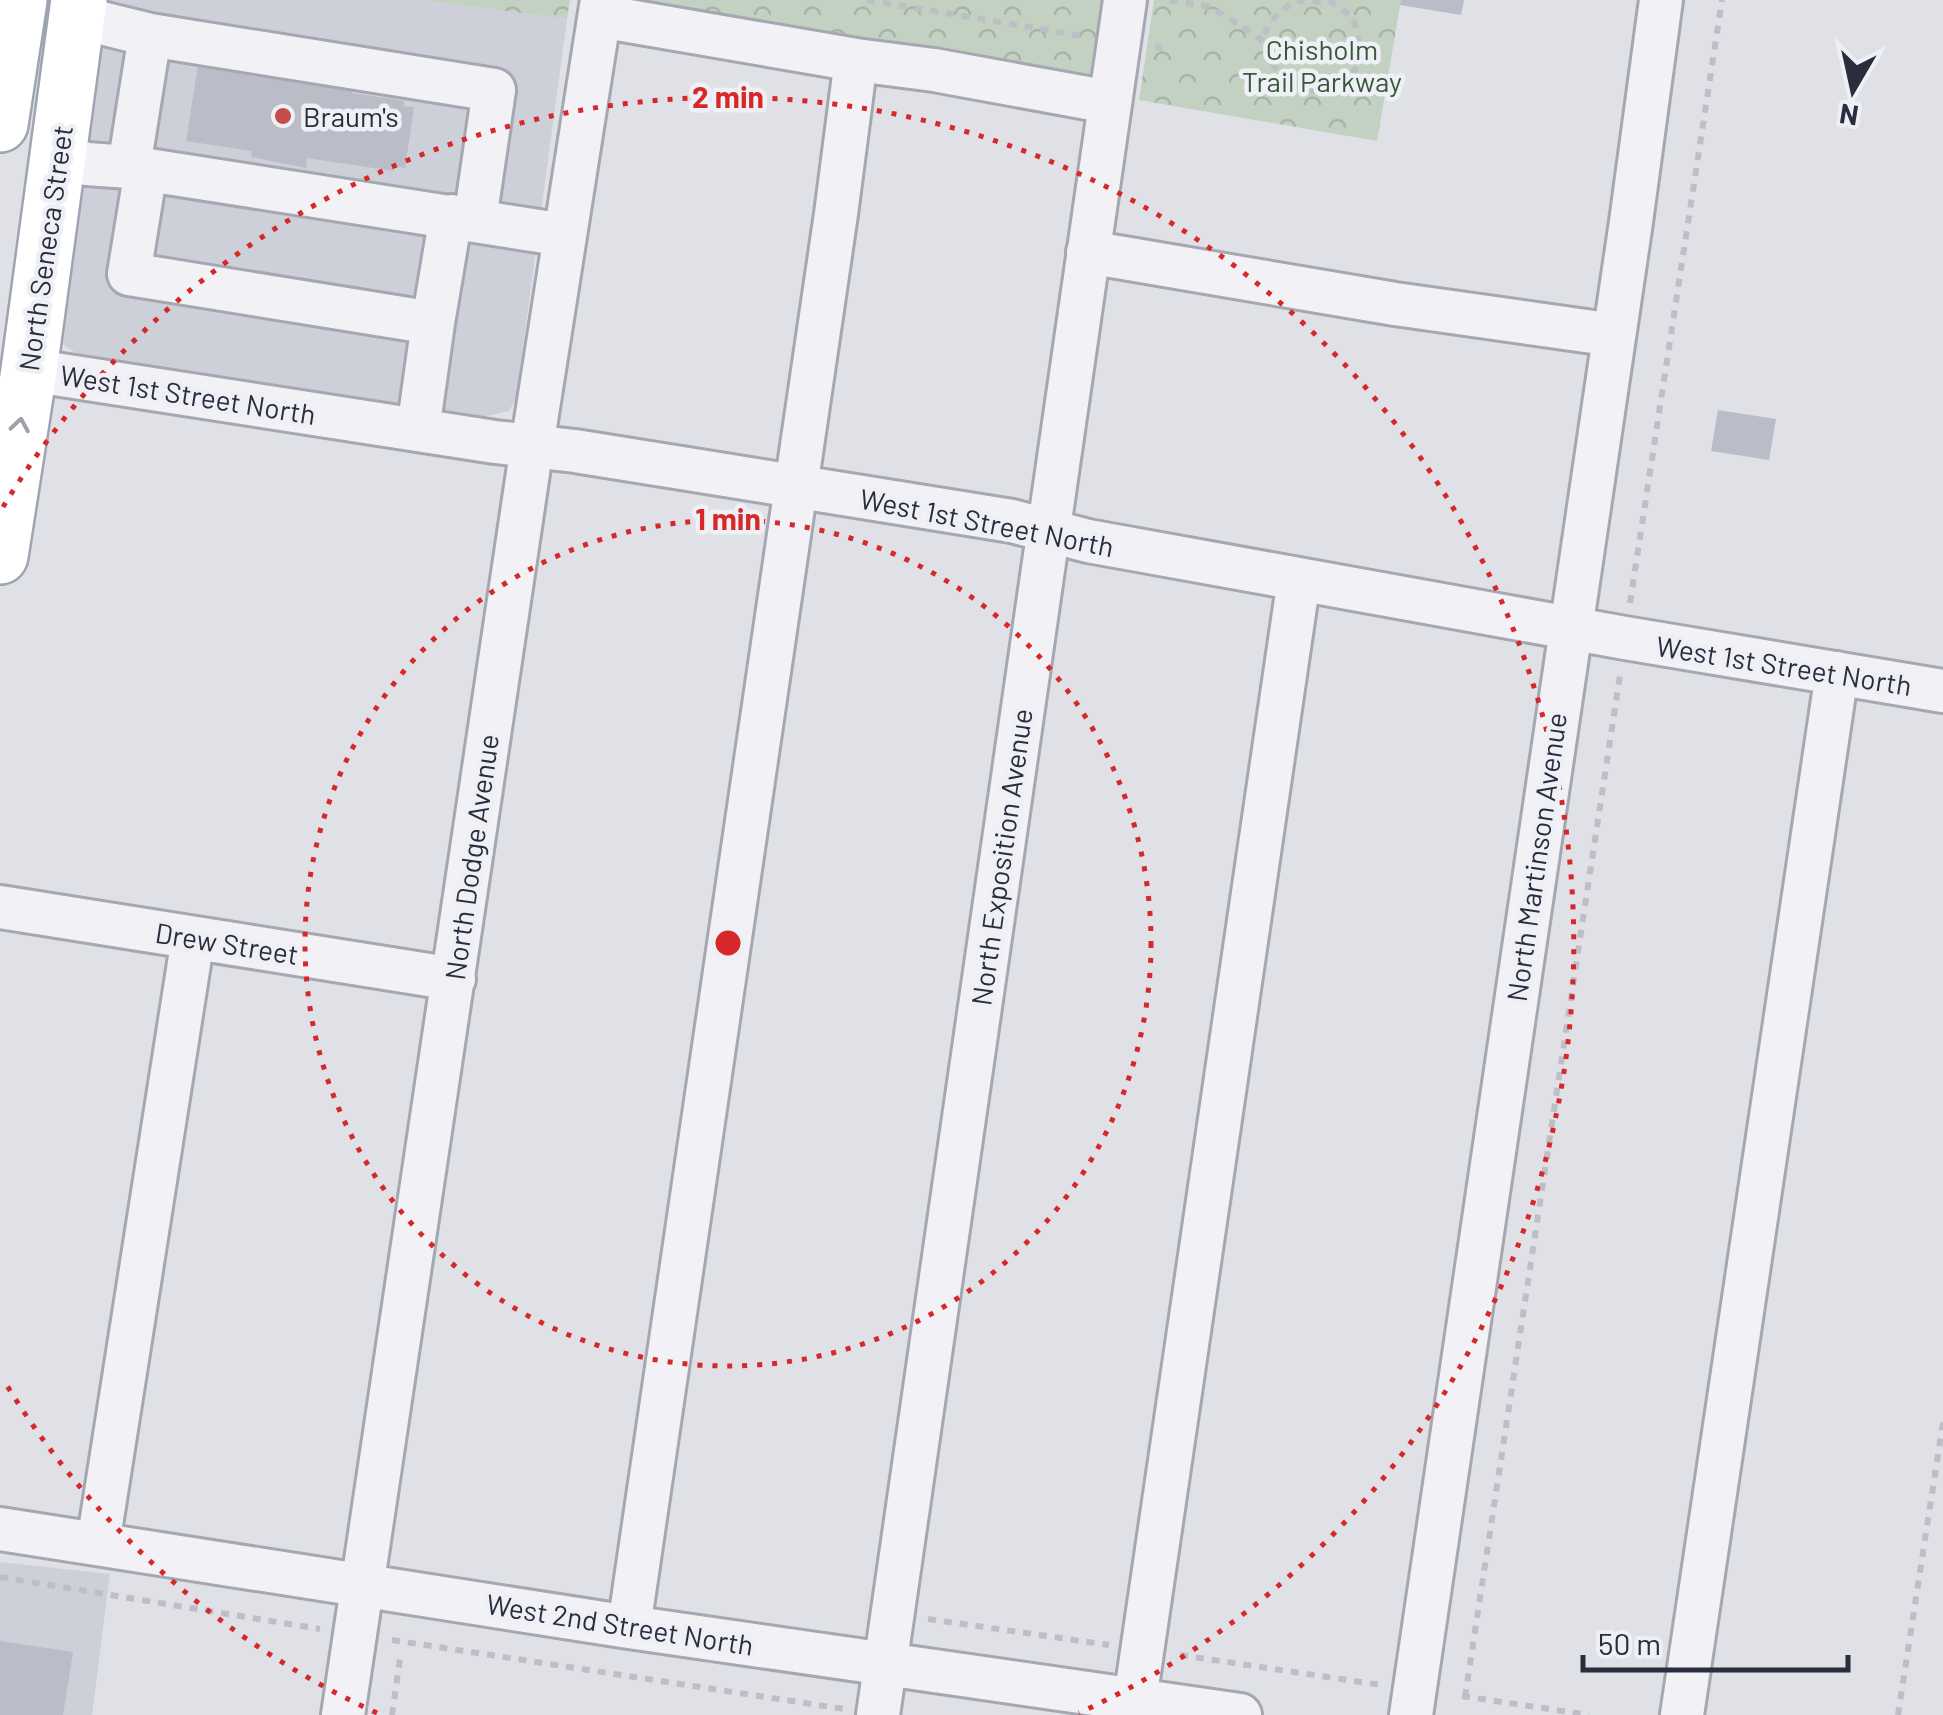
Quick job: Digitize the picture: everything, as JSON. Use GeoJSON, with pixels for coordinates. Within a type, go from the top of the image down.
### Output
{"type":"FeatureCollection","features":[{"type":"Feature","properties":{"kind":"main road"},"geometry":{"type":"LineString","coordinates":[[0,124],[19,0]]}},
{"type":"Feature","properties":{"kind":"main road","name":"North Seneca Street"},"geometry":{"type":"LineString","coordinates":[[0,556],[78,9]]}},
{"type":"Feature","properties":{"kind":"street","name":"North Martinson Avenue"},"geometry":{"type":"LineString","coordinates":[[1412,1702],[1661,0]]}},
{"type":"Feature","properties":{"kind":"street"},"geometry":{"type":"LineString","coordinates":[[601,8],[856,60],[1109,102]]}},
{"type":"Feature","properties":{"kind":"street","name":"North Dodge Avenue"},"geometry":{"type":"LineString","coordinates":[[343,1715],[601,8]]}},
{"type":"Feature","properties":{"kind":"street"},"geometry":{"type":"LineString","coordinates":[[78,9],[150,35],[494,90],[433,323],[418,430]]}},
{"type":"Feature","properties":{"kind":"street","name":"North Exposition Avenue"},"geometry":{"type":"LineString","coordinates":[[878,1715],[1122,21]]}},
{"type":"Feature","properties":{"kind":"street"},"geometry":{"type":"LineString","coordinates":[[150,35],[129,274],[433,323]]}},
{"type":"Feature","properties":{"kind":"street"},"geometry":{"type":"LineString","coordinates":[[629,1627],[856,60]]}},
{"type":"Feature","properties":{"kind":"street"},"geometry":{"type":"LineString","coordinates":[[58,156],[87,164],[564,234]]}},
{"type":"Feature","properties":{"kind":"street"},"geometry":{"type":"LineString","coordinates":[[1088,252],[1614,336]]}},
{"type":"Feature","properties":{"kind":"street","name":"West 1st Street North"},"geometry":{"type":"LineString","coordinates":[[29,370],[1012,520],[1088,541],[1943,691]]}},
{"type":"Feature","properties":{"kind":"street"},"geometry":{"type":"LineString","coordinates":[[1135,1700],[1299,579]]}},
{"type":"Feature","properties":{"kind":"street"},"geometry":{"type":"LineString","coordinates":[[1682,1715],[1837,673]]}},
{"type":"Feature","properties":{"kind":"street","name":"Drew Street"},"geometry":{"type":"LineString","coordinates":[[0,907],[454,979]]}},
{"type":"Feature","properties":{"kind":"street"},"geometry":{"type":"LineString","coordinates":[[98,1544],[193,938]]}},
{"type":"Feature","properties":{"kind":"street","name":"West 2nd Street North"},"geometry":{"type":"LineString","coordinates":[[0,1529],[629,1627],[1240,1715]]}},
{"type":"Feature","properties":{"kind":"path"},"geometry":{"type":"LineString","coordinates":[[868,0],[1122,21],[1169,48]]}},
{"type":"Feature","properties":{"kind":"path"},"geometry":{"type":"LineString","coordinates":[[1170,0],[1211,6],[1262,40],[1278,72],[1307,91],[1330,90],[1354,73],[1360,48],[1353,17],[1330,2],[1294,1],[1275,17],[1262,40]]}},
{"type":"Feature","properties":{"kind":"path"},"geometry":{"type":"LineString","coordinates":[[1629,610],[1722,0]]}},
{"type":"Feature","properties":{"kind":"path"},"geometry":{"type":"LineString","coordinates":[[1465,1697],[1621,665]]}},
{"type":"Feature","properties":{"kind":"path"},"geometry":{"type":"LineString","coordinates":[[1898,1715],[1943,1422]]}},
{"type":"Feature","properties":{"kind":"path"},"geometry":{"type":"LineString","coordinates":[[0,1577],[331,1630]]}},
{"type":"Feature","properties":{"kind":"path"},"geometry":{"type":"LineString","coordinates":[[892,1614],[1142,1650],[1412,1702],[1465,1697],[1590,1715]]}},
{"type":"Feature","properties":{"kind":"path"},"geometry":{"type":"LineString","coordinates":[[390,1640],[878,1715]]}},
{"type":"Feature","properties":{"kind":"path"},"geometry":{"type":"LineString","coordinates":[[392,1715],[401,1652]]}},
{"type":"Feature","properties":{"kind":"shaded area"},"geometry":{"type":"Polygon","coordinates":[[[110,0],[421,0],[567,19],[516,398],[509,411],[478,418],[77,354],[63,344],[56,324],[110,0]]]}},
{"type":"Feature","properties":{"kind":"shaded area"},"geometry":{"type":"Polygon","coordinates":[[[0,1562],[110,1574],[92,1715],[0,1715],[0,1562]]]}},
{"type":"Feature","properties":{"kind":"green space"},"geometry":{"type":"Polygon","coordinates":[[[421,0],[570,0],[567,19],[421,0]]]}},
{"type":"Feature","properties":{"kind":"green space"},"geometry":{"type":"Polygon","coordinates":[[[623,0],[1106,0],[1095,92],[623,0]]]}},
{"type":"Feature","properties":{"kind":"green space","name":"Chisholm Trail Parkway"},"geometry":{"type":"Polygon","coordinates":[[[1154,0],[1401,0],[1377,141],[1139,100],[1154,0]]]}},
{"type":"Feature","properties":{"kind":"building"},"geometry":{"type":"Polygon","coordinates":[[[1401,0],[1464,0],[1461,15],[1400,5],[1401,0]]]}},
{"type":"Feature","properties":{"kind":"building"},"geometry":{"type":"Polygon","coordinates":[[[198,65],[353,88],[352,93],[404,101],[403,106],[414,107],[405,168],[394,166],[393,171],[307,158],[306,168],[251,157],[252,151],[186,141],[198,65]]]}},
{"type":"Feature","properties":{"kind":"building"},"geometry":{"type":"Polygon","coordinates":[[[1718,410],[1776,419],[1769,460],[1711,451],[1718,410]]]}},
{"type":"Feature","properties":{"kind":"building"},"geometry":{"type":"Polygon","coordinates":[[[0,1641],[73,1652],[63,1715],[0,1715],[0,1641]]]}},
{"type":"Feature","properties":{"kind":"place","name":"Braum's"},"geometry":{"type":"Point","coordinates":[283,116]}}]}
